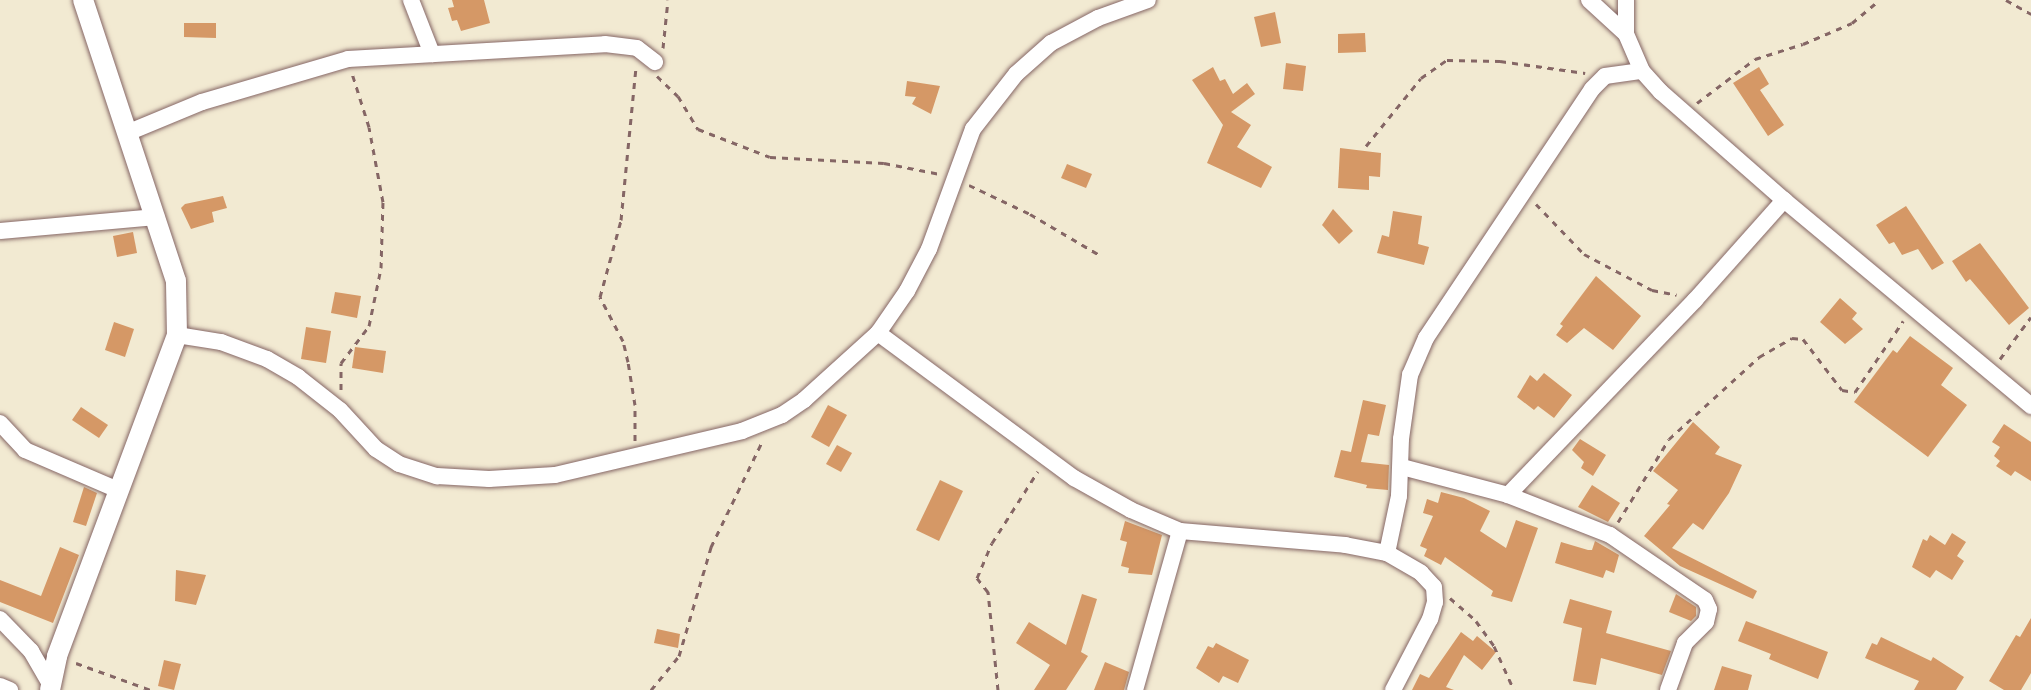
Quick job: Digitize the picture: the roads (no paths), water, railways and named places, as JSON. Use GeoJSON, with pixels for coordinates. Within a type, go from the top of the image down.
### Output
{"type":"FeatureCollection","features":[{"type":"Feature","properties":{"kind":"street"},"geometry":{"type":"LineString","coordinates":[[50,687],[57,656],[177,335],[176,281],[83,0]]}},
{"type":"Feature","properties":{"kind":"street"},"geometry":{"type":"LineString","coordinates":[[411,0],[432,54]]}},
{"type":"Feature","properties":{"kind":"street"},"geometry":{"type":"LineString","coordinates":[[177,335],[221,342],[267,359],[298,377],[340,410],[376,449],[399,464],[437,476],[489,479],[555,475],[742,431],[782,415],[846,366],[878,333],[907,291],[929,249],[973,129],[1016,74],[1051,43],[1098,18],[1148,0]]}},
{"type":"Feature","properties":{"kind":"street"},"geometry":{"type":"LineString","coordinates":[[1589,0],[1626,34]]}},
{"type":"Feature","properties":{"kind":"street"},"geometry":{"type":"LineString","coordinates":[[1626,0],[1626,34],[1642,71],[1784,200],[2031,406]]}},
{"type":"Feature","properties":{"kind":"street"},"geometry":{"type":"LineString","coordinates":[[127,133],[202,102],[348,59],[605,44],[637,48],[655,62]]}},
{"type":"Feature","properties":{"kind":"street"},"geometry":{"type":"LineString","coordinates":[[1387,553],[1402,467],[1401,439],[1410,375],[1426,338],[1592,89],[1605,76],[1642,71]]}},
{"type":"Feature","properties":{"kind":"street"},"geometry":{"type":"LineString","coordinates":[[1508,495],[1695,300],[1784,200]]}},
{"type":"Feature","properties":{"kind":"street"},"geometry":{"type":"LineString","coordinates":[[0,231],[156,217]]}},
{"type":"Feature","properties":{"kind":"street"},"geometry":{"type":"LineString","coordinates":[[878,333],[1074,478],[1180,531],[1345,545],[1387,553],[1421,573],[1434,587],[1430,619],[1393,690]]}},
{"type":"Feature","properties":{"kind":"street"},"geometry":{"type":"LineString","coordinates":[[0,423],[25,450],[118,490]]}},
{"type":"Feature","properties":{"kind":"street"},"geometry":{"type":"LineString","coordinates":[[1402,467],[1508,495],[1610,535],[1705,600],[1709,609],[1706,622],[1685,643],[1668,690]]}},
{"type":"Feature","properties":{"kind":"street"},"geometry":{"type":"LineString","coordinates":[[1135,690],[1180,531]]}},
{"type":"Feature","properties":{"kind":"street"},"geometry":{"type":"LineString","coordinates":[[0,619],[31,651],[50,687]]}},
{"type":"Feature","properties":{"kind":"street"},"geometry":{"type":"LineString","coordinates":[[0,686],[10,690]]}}]}
